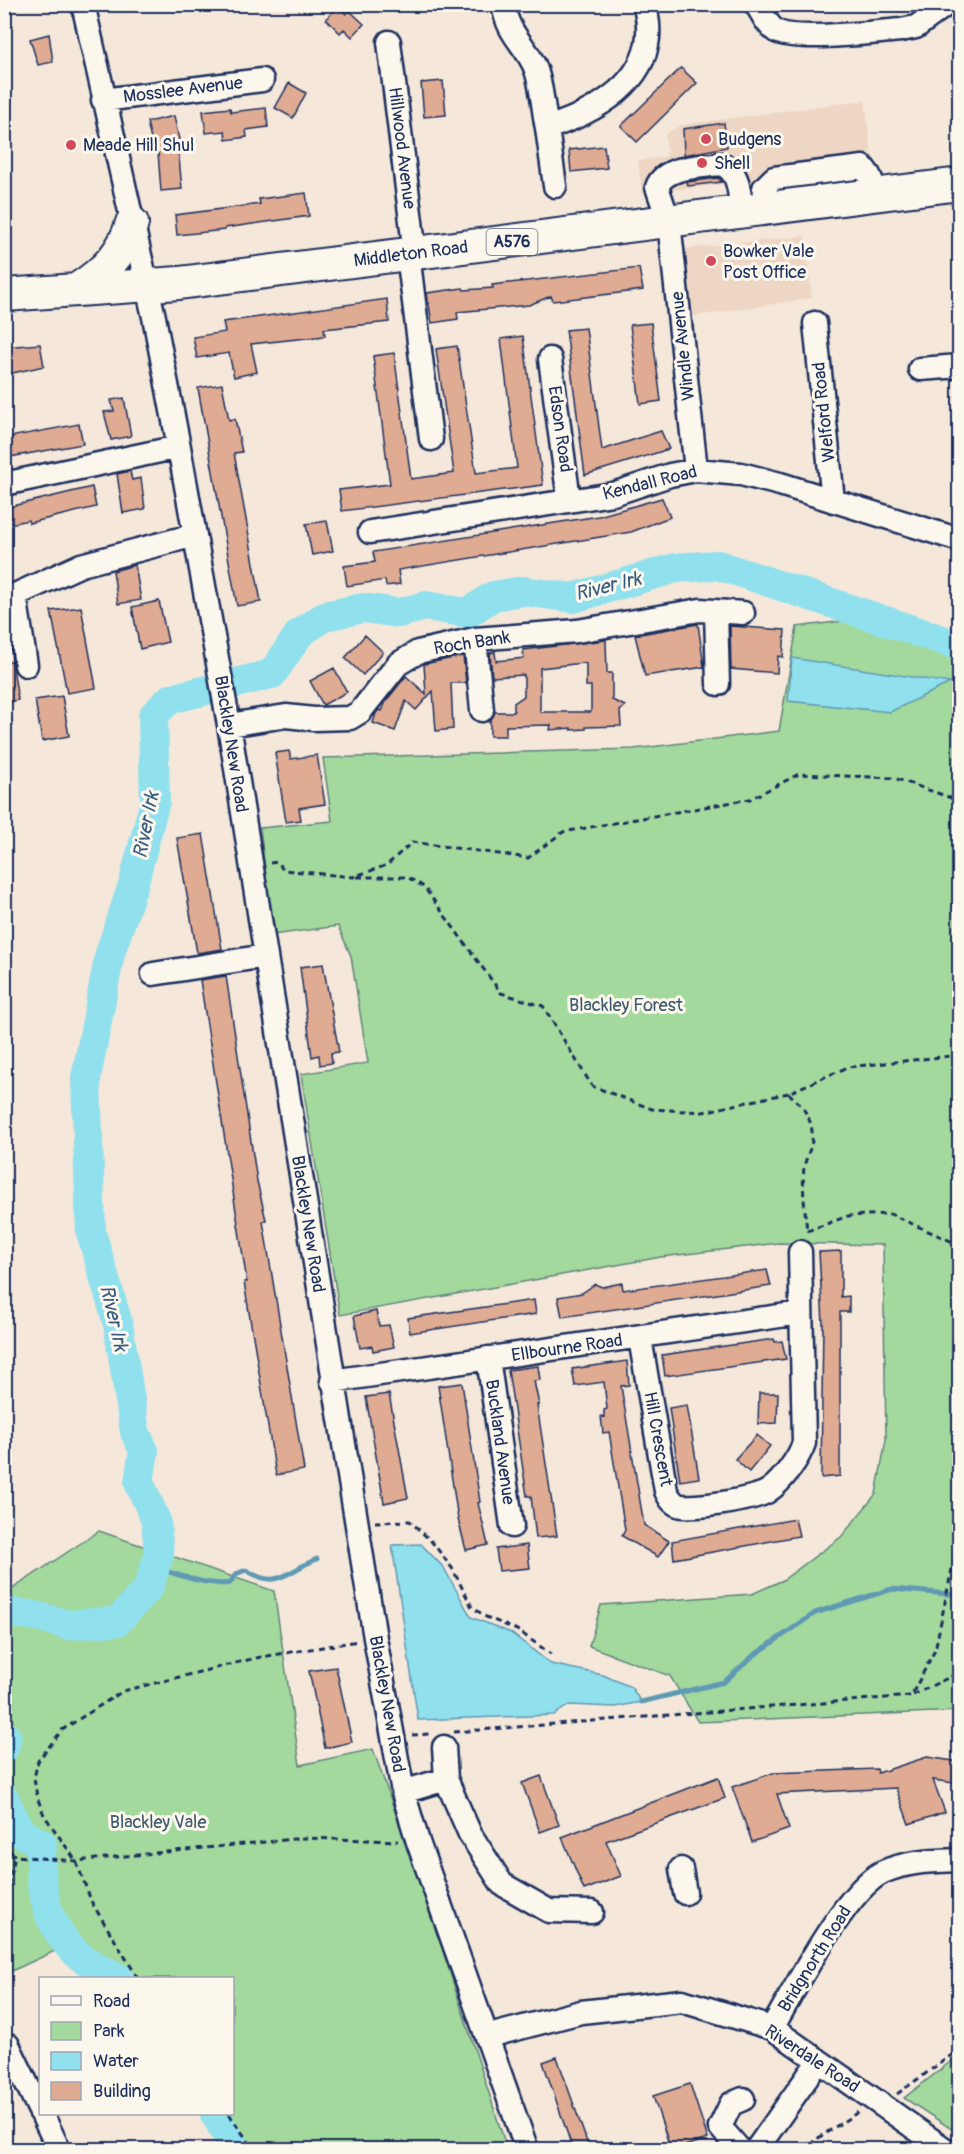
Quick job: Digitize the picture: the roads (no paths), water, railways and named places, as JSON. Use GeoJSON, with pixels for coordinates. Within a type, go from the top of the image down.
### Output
{"type":"FeatureCollection","features":[{"type":"Feature","properties":{"kind":"highway","name":"Middleton Road"},"geometry":{"type":"LineString","coordinates":[[4,295],[179,283],[960,184]]}},
{"type":"Feature","properties":{"kind":"highway"},"geometry":{"type":"LineString","coordinates":[[78,289],[93,279],[116,257],[123,247],[132,223]]}},
{"type":"Feature","properties":{"kind":"street","name":"Blackley New Road"},"geometry":{"type":"LineString","coordinates":[[83,4],[146,284],[179,447],[219,667],[356,1523],[404,1792],[418,1842],[489,2036],[527,2150]]}},
{"type":"Feature","properties":{"kind":"street"},"geometry":{"type":"LineString","coordinates":[[503,4],[505,17],[517,41],[536,68],[555,186]]}},
{"type":"Feature","properties":{"kind":"street"},"geometry":{"type":"LineString","coordinates":[[547,128],[581,117],[603,105],[630,80],[646,45],[650,24],[644,4]]}},
{"type":"Feature","properties":{"kind":"street"},"geometry":{"type":"LineString","coordinates":[[756,4],[769,25],[776,31],[803,35],[902,30],[916,27],[947,4]]}},
{"type":"Feature","properties":{"kind":"street","name":"Hillwood Avenue"},"geometry":{"type":"LineString","coordinates":[[389,42],[431,439]]}},
{"type":"Feature","properties":{"kind":"street","name":"Mosslee Avenue"},"geometry":{"type":"LineString","coordinates":[[103,100],[262,80]]}},
{"type":"Feature","properties":{"kind":"street","name":"Windle Avenue"},"geometry":{"type":"LineString","coordinates":[[696,470],[669,222],[657,187],[663,177],[679,171],[722,164],[734,172],[752,212]]}},
{"type":"Feature","properties":{"kind":"street","name":"Welford Road"},"geometry":{"type":"LineString","coordinates":[[815,323],[832,501]]}},
{"type":"Feature","properties":{"kind":"street","name":"Edson Road"},"geometry":{"type":"LineString","coordinates":[[550,358],[569,500]]}},
{"type":"Feature","properties":{"kind":"street"},"geometry":{"type":"LineString","coordinates":[[920,369],[960,366]]}},
{"type":"Feature","properties":{"kind":"street"},"geometry":{"type":"LineString","coordinates":[[4,484],[179,447]]}},
{"type":"Feature","properties":{"kind":"street","name":"Kendall Road"},"geometry":{"type":"LineString","coordinates":[[370,532],[613,494],[670,475],[696,470],[741,474],[960,540]]}},
{"type":"Feature","properties":{"kind":"street"},"geometry":{"type":"LineString","coordinates":[[26,665],[10,596],[81,566],[195,535]]}},
{"type":"Feature","properties":{"kind":"street","name":"Roch Bank"},"geometry":{"type":"LineString","coordinates":[[229,725],[286,716],[314,719],[350,718],[360,712],[398,664],[418,652],[475,639],[577,631],[700,610],[743,613]]}},
{"type":"Feature","properties":{"kind":"street"},"geometry":{"type":"LineString","coordinates":[[716,611],[718,684]]}},
{"type":"Feature","properties":{"kind":"street"},"geometry":{"type":"LineString","coordinates":[[475,639],[482,710]]}},
{"type":"Feature","properties":{"kind":"street"},"geometry":{"type":"LineString","coordinates":[[153,974],[265,956]]}},
{"type":"Feature","properties":{"kind":"street","name":"Hill Crescent"},"geometry":{"type":"LineString","coordinates":[[640,1338],[666,1491],[670,1500],[678,1505],[695,1506],[766,1493],[801,1453],[804,1443],[800,1252]]}},
{"type":"Feature","properties":{"kind":"street","name":"Ellbourne Road"},"geometry":{"type":"LineString","coordinates":[[333,1381],[801,1313]]}},
{"type":"Feature","properties":{"kind":"street","name":"Buckland Avenue"},"geometry":{"type":"LineString","coordinates":[[488,1358],[512,1526]]}},
{"type":"Feature","properties":{"kind":"street"},"geometry":{"type":"LineString","coordinates":[[440,1738],[446,1779],[470,1834],[502,1884],[549,1911],[592,1912]]}},
{"type":"Feature","properties":{"kind":"street"},"geometry":{"type":"LineString","coordinates":[[404,1792],[446,1779]]}},
{"type":"Feature","properties":{"kind":"street","name":"Bridgnorth Road"},"geometry":{"type":"LineString","coordinates":[[772,2028],[843,1909],[881,1873],[917,1861],[960,1860]]}},
{"type":"Feature","properties":{"kind":"street"},"geometry":{"type":"LineString","coordinates":[[681,1869],[685,1893]]}},
{"type":"Feature","properties":{"kind":"street","name":"Riverdale Road"},"geometry":{"type":"LineString","coordinates":[[489,2036],[581,2012],[682,2001],[772,2028],[946,2150]]}},
{"type":"Feature","properties":{"kind":"street"},"geometry":{"type":"LineString","coordinates":[[8,2045],[39,2108]]}},
{"type":"Feature","properties":{"kind":"street"},"geometry":{"type":"LineString","coordinates":[[756,2150],[818,2062]]}},
{"type":"Feature","properties":{"kind":"street"},"geometry":{"type":"LineString","coordinates":[[740,2150],[720,2127],[731,2104],[742,2099]]}},
{"type":"Feature","properties":{"kind":"street"},"geometry":{"type":"LineString","coordinates":[[42,2115],[59,2150]]}},
{"type":"Feature","properties":{"kind":"water"},"geometry":{"type":"Polygon","coordinates":[[[792,658],[950,683],[890,712],[788,701],[792,658]]]}},
{"type":"Feature","properties":{"kind":"water"},"geometry":{"type":"Polygon","coordinates":[[[421,1544],[444,1568],[471,1617],[511,1633],[551,1664],[603,1675],[631,1687],[641,1702],[615,1707],[569,1705],[554,1715],[418,1720],[392,1545],[421,1544]]]}},
{"type":"Feature","properties":{"kind":"waterway","name":"River Irk"},"geometry":{"type":"LineString","coordinates":[[4,1612],[36,1616],[68,1625],[118,1621],[149,1587],[159,1554],[156,1521],[139,1482],[144,1451],[135,1432],[118,1324],[91,1232],[86,1078],[110,953],[133,885],[155,801],[153,716],[170,699],[272,674],[299,634],[325,616],[363,608],[399,613],[426,606],[468,613],[493,596],[523,591],[573,598],[676,568],[718,565],[960,646]]}},
{"type":"Feature","properties":{"kind":"waterway"},"geometry":{"type":"LineString","coordinates":[[155,1567],[192,1579],[222,1584],[230,1583],[236,1574],[246,1570],[257,1576],[275,1579],[317,1559]]}},
{"type":"Feature","properties":{"kind":"waterway"},"geometry":{"type":"LineString","coordinates":[[641,1702],[724,1682],[753,1656],[815,1613],[892,1589],[960,1595]]}},
{"type":"Feature","properties":{"kind":"waterway","name":"River Irk"},"geometry":{"type":"LineString","coordinates":[[4,1736],[7,1738],[4,1748]]}},
{"type":"Feature","properties":{"kind":"waterway","name":"River Irk"},"geometry":{"type":"LineString","coordinates":[[4,1798],[21,1833],[42,1844],[43,1888],[50,1916],[57,1929],[80,1956],[117,1977]]}},
{"type":"Feature","properties":{"kind":"waterway","name":"River Irk"},"geometry":{"type":"LineString","coordinates":[[216,2115],[236,2150]]}},
{"type":"Feature","properties":{"kind":"place","name":"Budgens"},"geometry":{"type":"Point","coordinates":[706,139]}},
{"type":"Feature","properties":{"kind":"place","name":"Meade Hill Shul"},"geometry":{"type":"Point","coordinates":[71,145]}},
{"type":"Feature","properties":{"kind":"place","name":"Shell"},"geometry":{"type":"Point","coordinates":[702,163]}},
{"type":"Feature","properties":{"kind":"place","name":"Bowker Vale Post Office"},"geometry":{"type":"Point","coordinates":[711,261]}},
{"type":"Feature","properties":{"kind":"park label","name":"Blackley Forest"},"geometry":{"type":"Point","coordinates":[626,1005]}},
{"type":"Feature","properties":{"kind":"park label","name":"Blackley Vale"},"geometry":{"type":"Point","coordinates":[158,1822]}}]}
